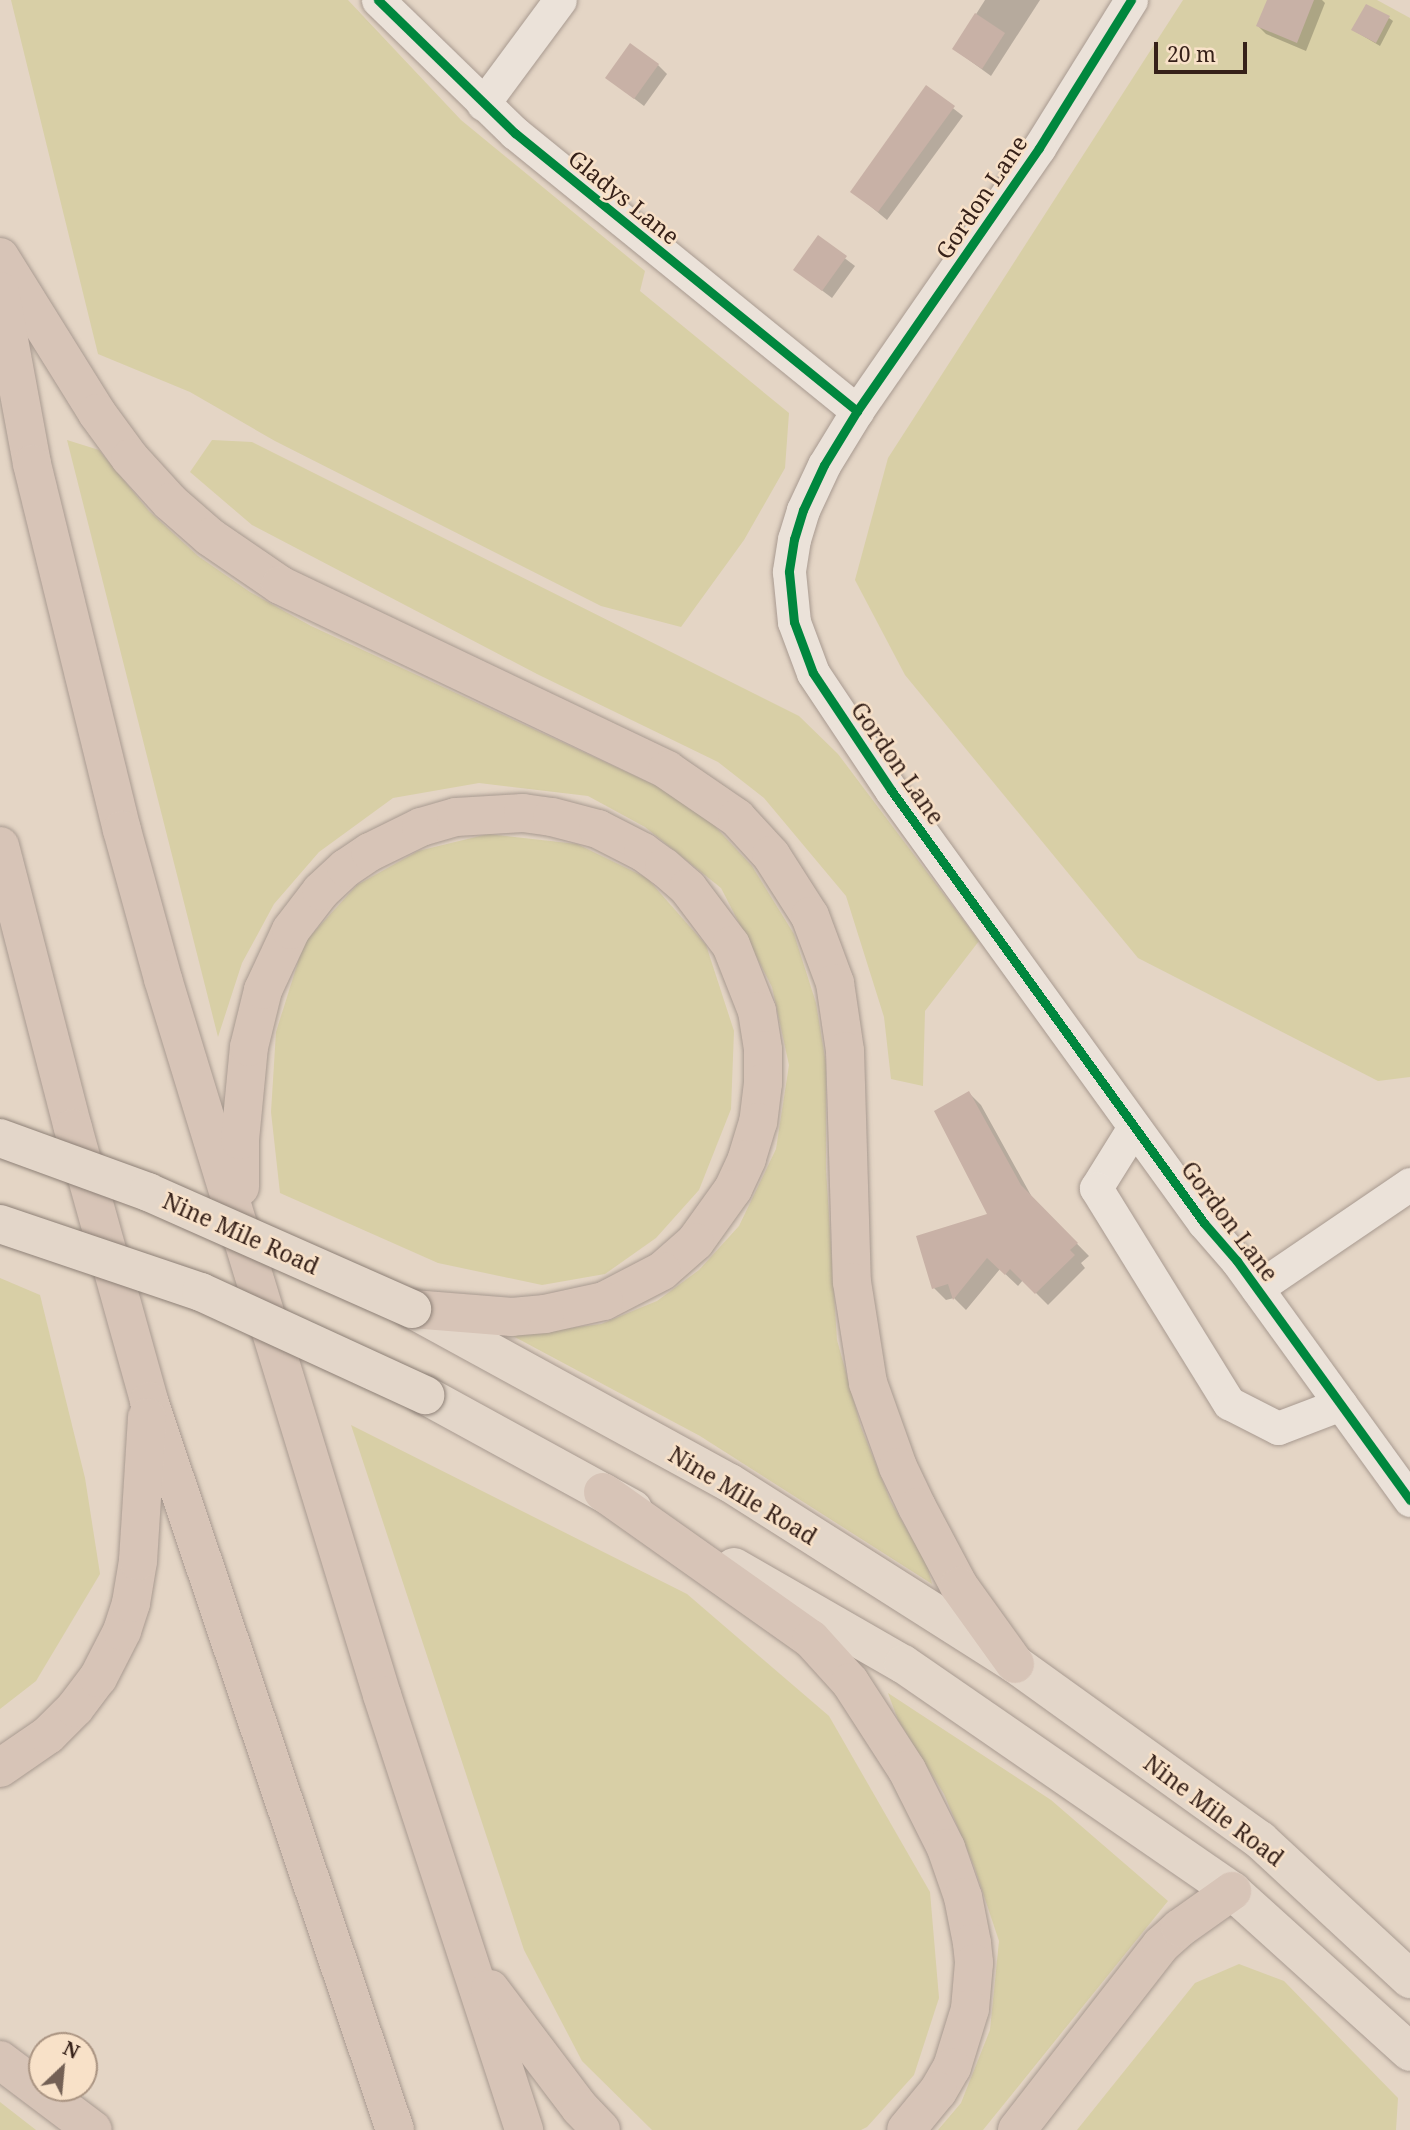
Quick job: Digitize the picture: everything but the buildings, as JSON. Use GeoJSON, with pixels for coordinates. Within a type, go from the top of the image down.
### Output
{"type":"FeatureCollection","features":[{"type":"Feature","properties":{"kind":"highway"},"geometry":{"type":"LineString","coordinates":[[0,257],[97,413],[130,458],[170,502],[210,537],[280,585],[667,770],[737,818],[786,877],[810,916],[835,982],[845,1051],[852,1282],[868,1382],[898,1467],[917,1507],[959,1586],[1015,1664]]}},
{"type":"Feature","properties":{"kind":"highway"},"geometry":{"type":"LineString","coordinates":[[0,291],[32,464],[122,830],[163,979],[383,1695],[524,2130]]}},
{"type":"Feature","properties":{"kind":"highway"},"geometry":{"type":"LineString","coordinates":[[241,1228],[240,1140],[252,1035],[273,962],[291,930],[321,891],[346,868],[390,841],[456,817],[510,813],[552,817],[616,837],[664,867],[688,888],[715,921],[745,975],[757,1011],[763,1050],[763,1083],[758,1122],[747,1159],[719,1213],[695,1242],[662,1271],[629,1290],[604,1301],[545,1314],[512,1317],[412,1309]]}},
{"type":"Feature","properties":{"kind":"highway"},"geometry":{"type":"LineString","coordinates":[[0,846],[62,1088],[149,1401],[395,2130]]}},
{"type":"Feature","properties":{"kind":"highway"},"geometry":{"type":"LineString","coordinates":[[0,1768],[48,1735],[75,1708],[98,1678],[122,1631],[131,1603],[138,1561],[149,1401]]}},
{"type":"Feature","properties":{"kind":"highway"},"geometry":{"type":"LineString","coordinates":[[603,1492],[811,1639],[850,1682],[900,1759],[946,1848],[963,1897],[972,1943],[974,1963],[970,2009],[952,2067],[939,2091],[906,2130]]}},
{"type":"Feature","properties":{"kind":"highway"},"geometry":{"type":"LineString","coordinates":[[1017,2130],[1161,1945],[1232,1891]]}},
{"type":"Feature","properties":{"kind":"highway"},"geometry":{"type":"LineString","coordinates":[[472,1966],[580,2108],[601,2130]]}},
{"type":"Feature","properties":{"kind":"highway"},"geometry":{"type":"LineString","coordinates":[[0,2060],[93,2130]]}},
{"type":"Feature","properties":{"kind":"main road","name":"Nine Mile Road"},"geometry":{"type":"LineString","coordinates":[[0,1138],[148,1192],[412,1309],[730,1483],[1015,1664],[1260,1840],[1410,1979]]}},
{"type":"Feature","properties":{"kind":"main road"},"geometry":{"type":"LineString","coordinates":[[0,1224],[201,1292],[425,1395],[603,1492],[903,1664],[1232,1891],[1410,2052]]}},
{"type":"Feature","properties":{"kind":"street","name":"Gladys Lane"},"geometry":{"type":"LineString","coordinates":[[378,0],[515,133],[857,411]]}},
{"type":"Feature","properties":{"kind":"street"},"geometry":{"type":"LineString","coordinates":[[483,104],[560,0]]}},
{"type":"Feature","properties":{"kind":"street","name":"Gordon Lane"},"geometry":{"type":"LineString","coordinates":[[1131,0],[1039,148],[857,411],[824,466],[803,509],[794,539],[789,587],[794,622],[802,651],[813,673],[891,790],[1204,1223],[1257,1288],[1410,1500]]}},
{"type":"Feature","properties":{"kind":"street"},"geometry":{"type":"LineString","coordinates":[[1134,1126],[1096,1188],[1229,1403],[1278,1428],[1340,1404]]}},
{"type":"Feature","properties":{"kind":"street"},"geometry":{"type":"LineString","coordinates":[[1257,1288],[1410,1184]]}},
{"type":"Feature","properties":{"kind":"shaded area"},"geometry":{"type":"Polygon","coordinates":[[[11,0],[348,0],[461,120],[645,271],[640,291],[789,413],[785,468],[744,540],[681,627],[601,606],[275,441],[190,392],[98,354],[11,0]]]}},
{"type":"Feature","properties":{"kind":"shaded area"},"geometry":{"type":"Polygon","coordinates":[[[1183,0],[1377,0],[1410,18],[1410,1077],[1378,1081],[1138,958],[905,675],[855,580],[888,458],[1183,0]]]}},
{"type":"Feature","properties":{"kind":"shaded area"},"geometry":{"type":"Polygon","coordinates":[[[67,440],[99,450],[149,511],[198,556],[250,592],[311,626],[659,787],[711,822],[752,866],[794,934],[816,1003],[826,1064],[826,1169],[837,1340],[861,1427],[891,1502],[927,1565],[932,1584],[700,1436],[511,1335],[601,1324],[657,1301],[699,1270],[739,1226],[776,1149],[789,1065],[772,987],[721,888],[645,827],[588,796],[479,783],[393,798],[319,852],[274,904],[242,963],[218,1037],[67,440]]]}},
{"type":"Feature","properties":{"kind":"shaded area"},"geometry":{"type":"Polygon","coordinates":[[[212,440],[252,442],[799,716],[838,754],[979,941],[925,1011],[923,1086],[891,1079],[884,1017],[846,896],[764,798],[718,762],[537,674],[252,525],[190,472],[212,440]]]}},
{"type":"Feature","properties":{"kind":"shaded area"},"geometry":{"type":"Polygon","coordinates":[[[488,834],[577,844],[647,878],[706,945],[734,1031],[731,1109],[699,1190],[656,1238],[605,1274],[542,1285],[438,1263],[280,1193],[271,1112],[276,1032],[304,943],[357,885],[418,851],[488,834]]]}},
{"type":"Feature","properties":{"kind":"shaded area"},"geometry":{"type":"Polygon","coordinates":[[[0,1278],[40,1295],[85,1478],[100,1574],[36,1681],[0,1709],[0,1278]]]}},
{"type":"Feature","properties":{"kind":"shaded area"},"geometry":{"type":"Polygon","coordinates":[[[351,1425],[687,1594],[829,1716],[930,1892],[939,1998],[914,2075],[867,2127],[861,2130],[652,2130],[582,2061],[524,1950],[351,1425]]]}},
{"type":"Feature","properties":{"kind":"shaded area"},"geometry":{"type":"Polygon","coordinates":[[[888,1693],[1051,1800],[1168,1901],[983,2130],[938,2130],[961,2103],[990,2030],[999,1941],[974,1866],[944,1794],[898,1720],[888,1693]]]}},
{"type":"Feature","properties":{"kind":"shaded area"},"geometry":{"type":"Polygon","coordinates":[[[1239,1964],[1284,1981],[1398,2098],[1396,2130],[1077,2130],[1195,1983],[1239,1964]]]}},
{"type":"Feature","properties":{"kind":"shaded area"},"geometry":{"type":"Polygon","coordinates":[[[0,2102],[36,2130],[0,2130],[0,2102]]]}},
{"type":"Feature","properties":{"kind":"cycle path"},"geometry":{"type":"LineString","coordinates":[[378,0],[515,133],[857,411]]}},
{"type":"Feature","properties":{"kind":"cycle path"},"geometry":{"type":"LineString","coordinates":[[1131,0],[1039,148],[857,411],[824,465],[803,510],[794,539],[789,572],[794,622],[813,673],[891,790],[1204,1223],[1237,1261],[1410,1500]]}}]}
